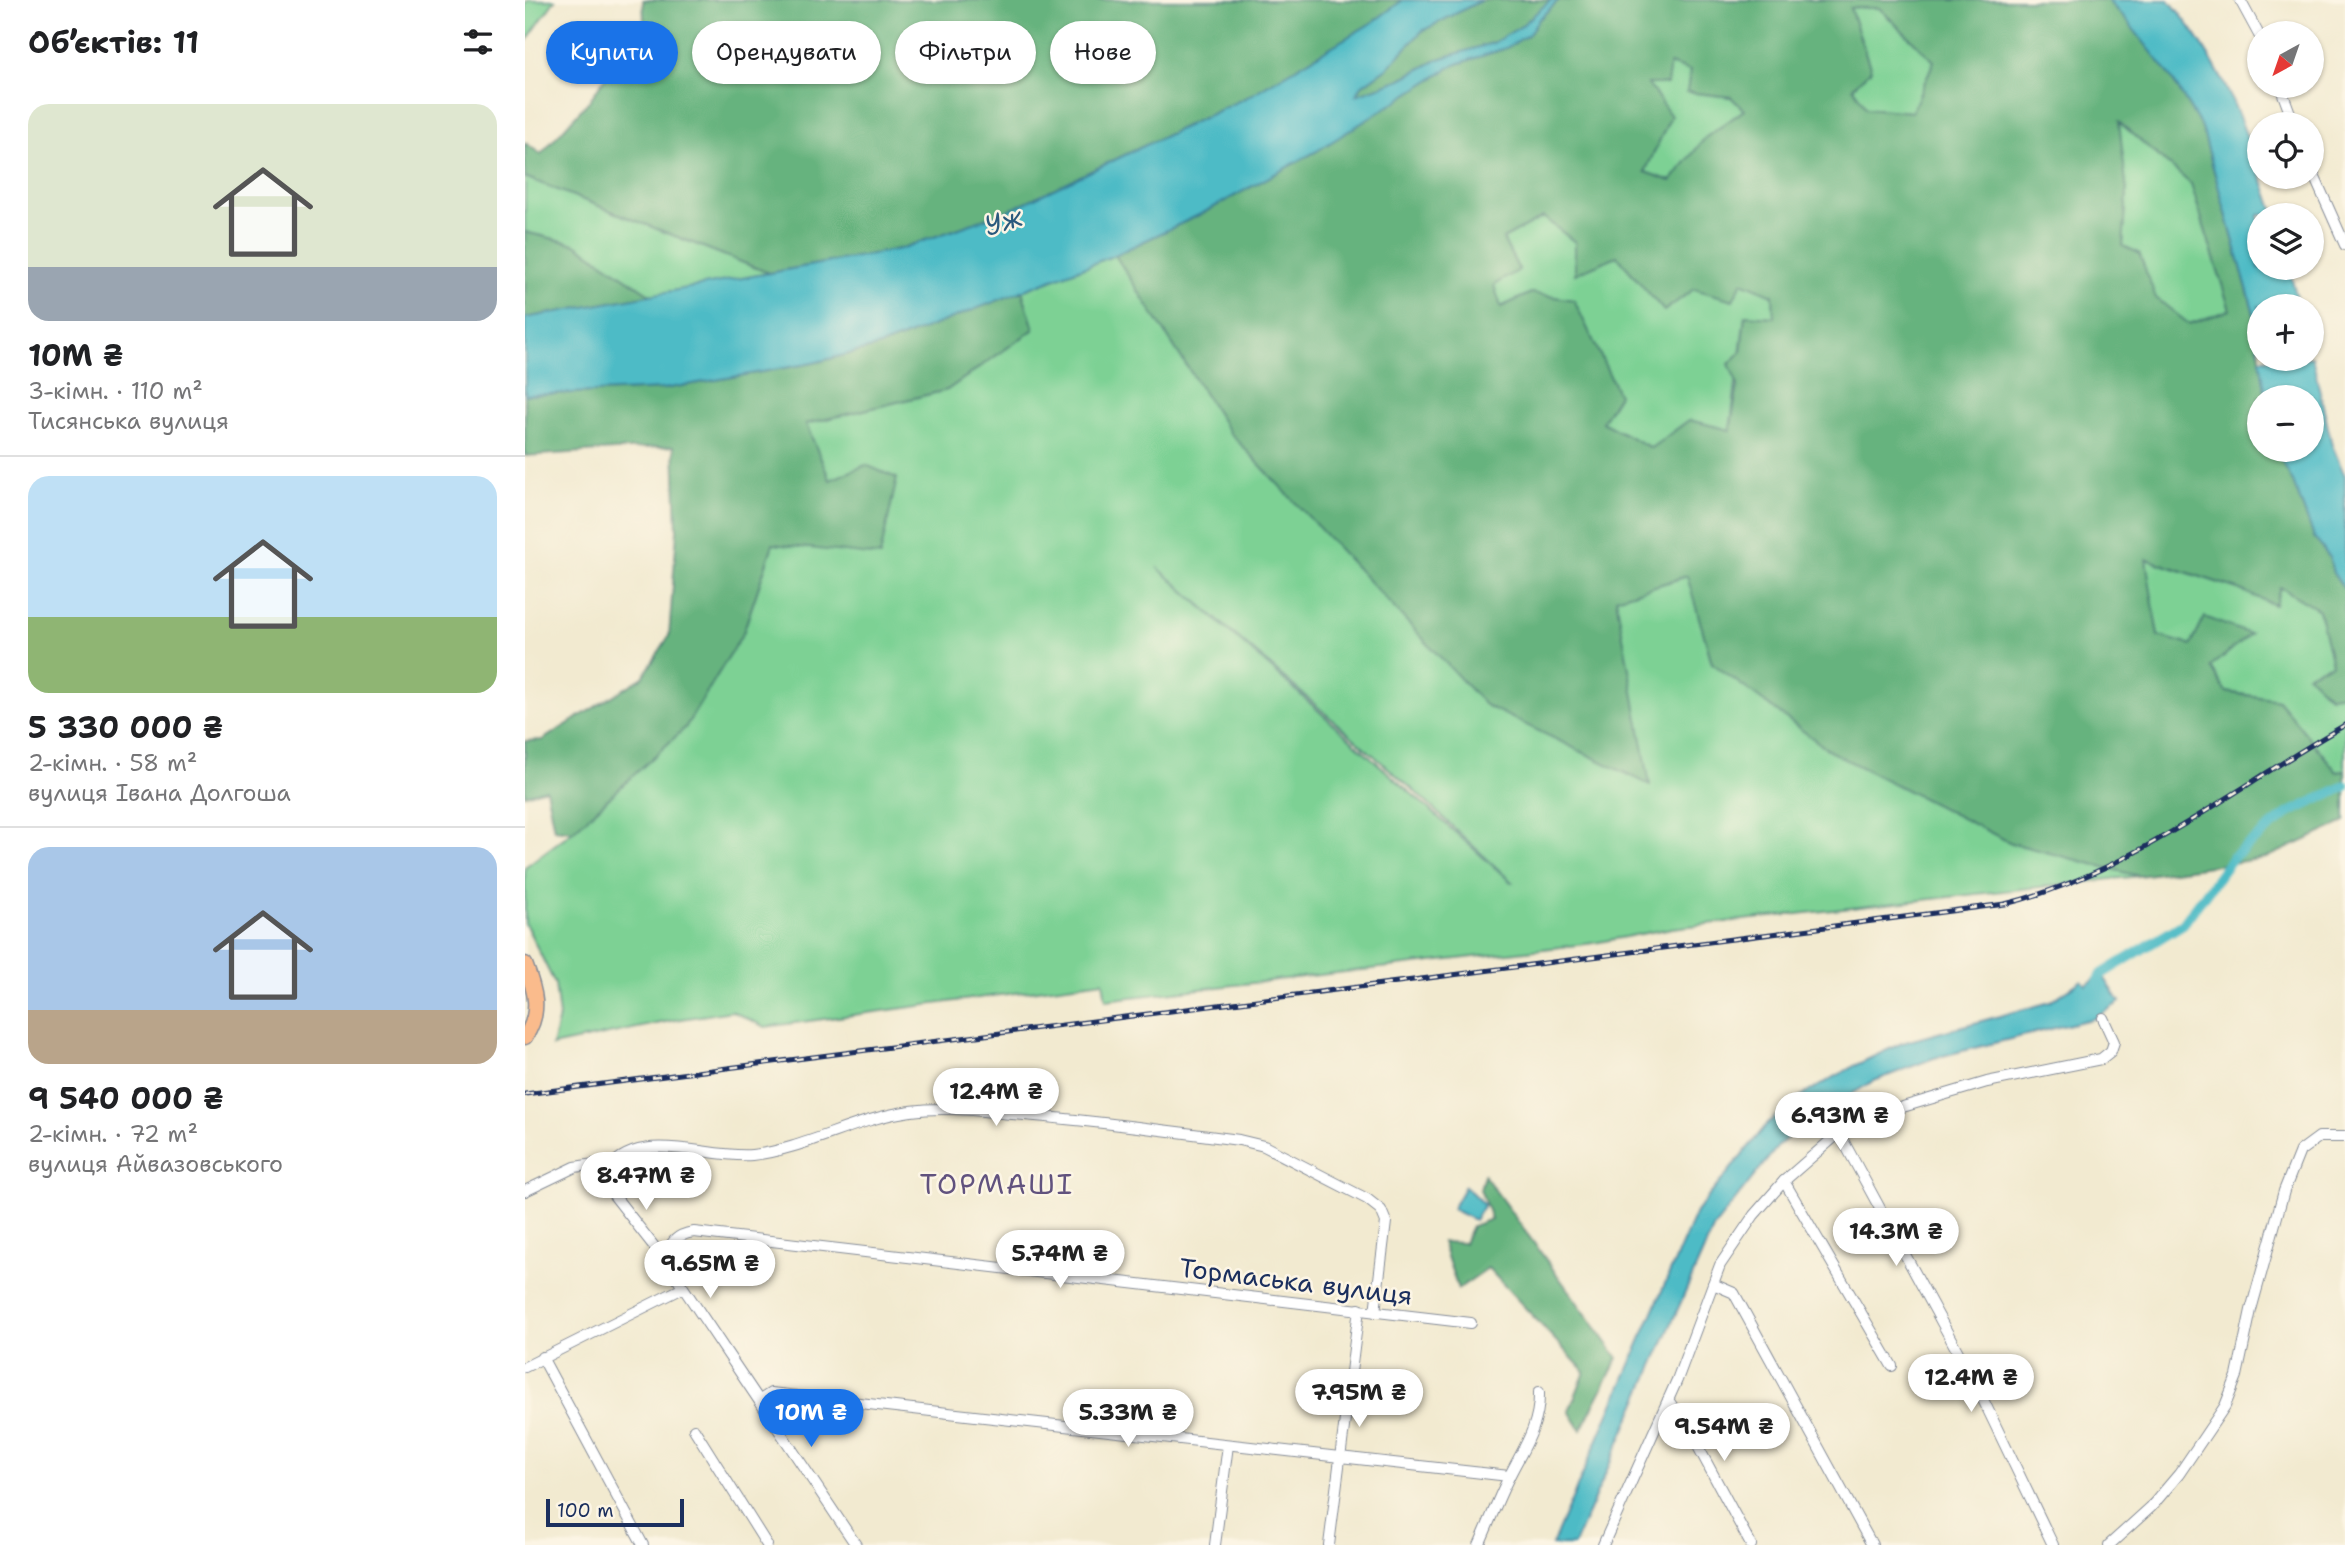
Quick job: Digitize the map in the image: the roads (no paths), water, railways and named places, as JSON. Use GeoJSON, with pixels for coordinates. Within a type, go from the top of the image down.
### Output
{"type":"FeatureCollection","features":[{"type":"Feature","properties":{"kind":"highway"},"geometry":{"type":"LineString","coordinates":[[525,964],[537,1000],[535,1017],[525,1037]]}},
{"type":"Feature","properties":{"kind":"street"},"geometry":{"type":"LineString","coordinates":[[2240,0],[2251,21]]}},
{"type":"Feature","properties":{"kind":"street"},"geometry":{"type":"LineString","coordinates":[[2320,189],[2345,245]]}},
{"type":"Feature","properties":{"kind":"street"},"geometry":{"type":"LineString","coordinates":[[1603,1545],[1668,1400],[1713,1284],[1730,1248],[1784,1181],[1839,1133],[1879,1114],[1931,1096],[2011,1076],[2101,1059],[2111,1051],[2114,1042],[2103,1018]]}},
{"type":"Feature","properties":{"kind":"street"},"geometry":{"type":"LineString","coordinates":[[856,1545],[664,1259],[609,1189],[609,1168],[622,1156],[654,1149],[686,1149],[742,1155],[769,1152],[874,1119],[919,1110],[1031,1115],[1240,1140],[1264,1146],[1367,1199],[1381,1210],[1386,1222],[1375,1312]]}},
{"type":"Feature","properties":{"kind":"street"},"geometry":{"type":"LineString","coordinates":[[1839,1133],[1978,1389],[2053,1545]]}},
{"type":"Feature","properties":{"kind":"street"},"geometry":{"type":"LineString","coordinates":[[2109,1545],[2165,1491],[2225,1406],[2237,1376],[2251,1310],[2288,1181],[2300,1151],[2319,1137],[2345,1137]]}},
{"type":"Feature","properties":{"kind":"street"},"geometry":{"type":"LineString","coordinates":[[525,1191],[575,1167],[594,1164],[609,1168]]}},
{"type":"Feature","properties":{"kind":"street"},"geometry":{"type":"LineString","coordinates":[[1784,1181],[1892,1366]]}},
{"type":"Feature","properties":{"kind":"street","name":"Тормаська вулиця"},"geometry":{"type":"LineString","coordinates":[[664,1259],[674,1238],[694,1232],[1471,1324]]}},
{"type":"Feature","properties":{"kind":"street"},"geometry":{"type":"LineString","coordinates":[[1713,1284],[1734,1293],[1872,1545]]}},
{"type":"Feature","properties":{"kind":"street"},"geometry":{"type":"LineString","coordinates":[[525,1367],[683,1287]]}},
{"type":"Feature","properties":{"kind":"street"},"geometry":{"type":"LineString","coordinates":[[1329,1545],[1359,1309]]}},
{"type":"Feature","properties":{"kind":"street"},"geometry":{"type":"LineString","coordinates":[[543,1357],[643,1545]]}},
{"type":"Feature","properties":{"kind":"street"},"geometry":{"type":"LineString","coordinates":[[1479,1545],[1509,1476],[1529,1444],[1540,1408],[1539,1392]]}},
{"type":"Feature","properties":{"kind":"street"},"geometry":{"type":"LineString","coordinates":[[760,1400],[771,1393],[1509,1476]]}},
{"type":"Feature","properties":{"kind":"street"},"geometry":{"type":"LineString","coordinates":[[1668,1400],[1686,1426],[1751,1545]]}},
{"type":"Feature","properties":{"kind":"street"},"geometry":{"type":"LineString","coordinates":[[694,1429],[767,1545]]}},
{"type":"Feature","properties":{"kind":"street"},"geometry":{"type":"LineString","coordinates":[[1215,1545],[1227,1445]]}},
{"type":"Feature","properties":{"kind":"water","name":"Уж"},"geometry":{"type":"Polygon","coordinates":[[[1403,0],[1482,0],[1422,31],[1388,67],[1360,87],[1356,95],[1401,79],[1439,59],[1493,43],[1520,27],[1551,0],[1559,0],[1538,20],[1529,34],[1506,48],[1454,65],[1317,151],[1203,213],[1115,255],[880,346],[813,363],[664,389],[525,395],[525,318],[900,249],[1005,212],[1247,97],[1373,22],[1403,0]]]}},
{"type":"Feature","properties":{"kind":"water"},"geometry":{"type":"Polygon","coordinates":[[[2107,0],[2169,0],[2206,52],[2221,77],[2247,137],[2247,189],[2266,189],[2271,203],[2247,203],[2247,280],[2292,280],[2296,294],[2249,294],[2202,128],[2169,74],[2107,0]]]}},
{"type":"Feature","properties":{"kind":"water"},"geometry":{"type":"Polygon","coordinates":[[[2262,371],[2315,371],[2318,385],[2264,385],[2262,371]]]}},
{"type":"Feature","properties":{"kind":"water"},"geometry":{"type":"Polygon","coordinates":[[[2324,410],[2332,445],[2345,476],[2345,590],[2333,573],[2329,557],[2314,537],[2282,462],[2324,462],[2324,410]]]}},
{"type":"Feature","properties":{"kind":"water"},"geometry":{"type":"Polygon","coordinates":[[[2102,974],[2120,1002],[2095,1018],[1934,1058],[1874,1081],[1814,1116],[1779,1145],[1714,1227],[1574,1545],[1552,1545],[1696,1212],[1768,1123],[1801,1096],[1902,1043],[2050,1002],[2082,980],[2086,985],[2102,974]]]}},
{"type":"Feature","properties":{"kind":"water"},"geometry":{"type":"Polygon","coordinates":[[[1465,1186],[1484,1205],[1474,1220],[1452,1209],[1465,1186]]]}},
{"type":"Feature","properties":{"kind":"waterway"},"geometry":{"type":"LineString","coordinates":[[2096,986],[2102,974],[2183,924],[2233,857],[2287,814],[2345,786]]}},
{"type":"Feature","properties":{"kind":"railway"},"geometry":{"type":"LineString","coordinates":[[525,1094],[2005,904],[2096,872],[2139,850],[2345,725]]}},
{"type":"Feature","properties":{"kind":"district","name":"ТОРМАШІ"},"geometry":{"type":"Point","coordinates":[997,1184]}}]}
